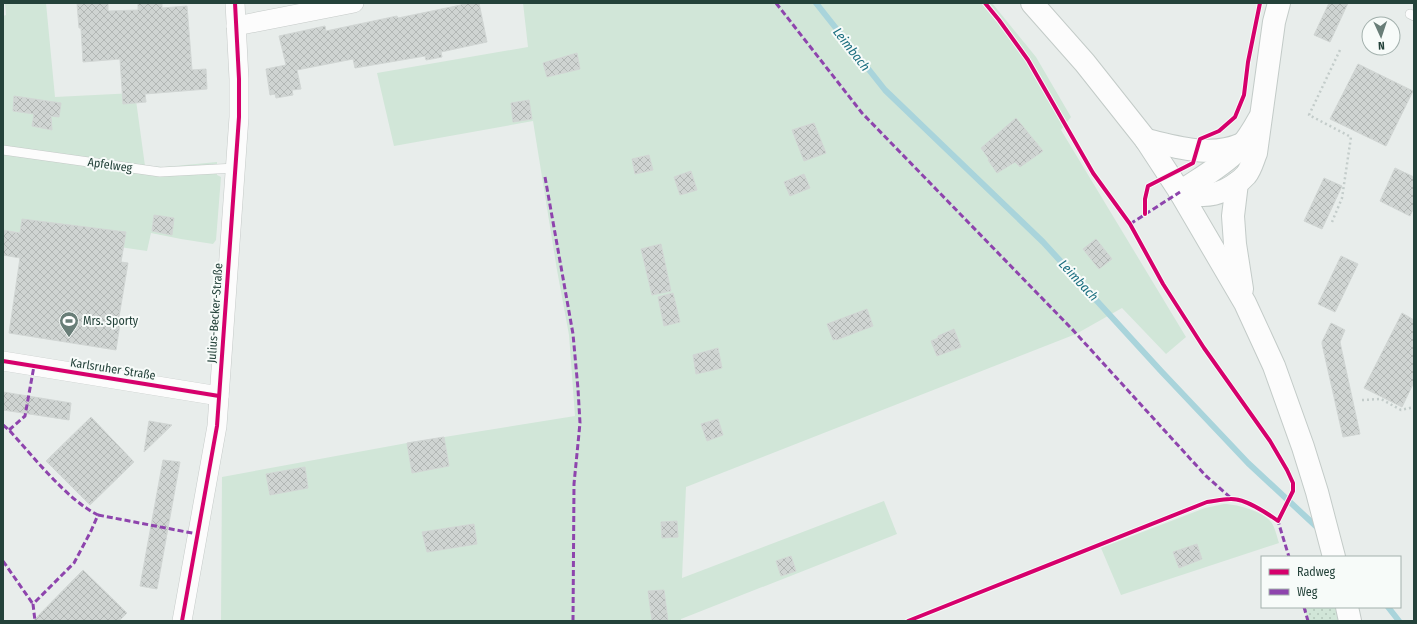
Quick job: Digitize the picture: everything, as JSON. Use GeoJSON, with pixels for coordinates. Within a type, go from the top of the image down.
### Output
{"type":"FeatureCollection","features":[{"type":"Feature","properties":{"kind":"main road"},"geometry":{"type":"LineString","coordinates":[[1032,3],[1085,63],[1146,140],[1180,192],[1244,303],[1274,366],[1303,447],[1317,492],[1334,556]]}},
{"type":"Feature","properties":{"kind":"main road"},"geometry":{"type":"LineString","coordinates":[[1180,192],[1202,196],[1218,193],[1236,183],[1246,175],[1250,168],[1256,153],[1274,22],[1279,3]]}},
{"type":"Feature","properties":{"kind":"main road"},"geometry":{"type":"LineString","coordinates":[[1180,192],[1222,164],[1243,143],[1262,115]]}},
{"type":"Feature","properties":{"kind":"main road"},"geometry":{"type":"LineString","coordinates":[[1146,140],[1172,146],[1210,151],[1231,149],[1243,143]]}},
{"type":"Feature","properties":{"kind":"main road"},"geometry":{"type":"LineString","coordinates":[[1236,183],[1233,216],[1235,244],[1244,303]]}},
{"type":"Feature","properties":{"kind":"main road"},"geometry":{"type":"LineString","coordinates":[[1346,608],[1350,621]]}},
{"type":"Feature","properties":{"kind":"street","name":"Julius-Becker-Straße"},"geometry":{"type":"LineString","coordinates":[[182,621],[216,426],[219,396],[236,168],[239,105],[235,3]]}},
{"type":"Feature","properties":{"kind":"street"},"geometry":{"type":"LineString","coordinates":[[236,26],[354,3]]}},
{"type":"Feature","properties":{"kind":"street","name":"Karlsruher Straße"},"geometry":{"type":"LineString","coordinates":[[3,362],[219,396]]}},
{"type":"Feature","properties":{"kind":"lane","name":"Apfelweg"},"geometry":{"type":"LineString","coordinates":[[3,150],[160,172],[236,168]]}},
{"type":"Feature","properties":{"kind":"path"},"geometry":{"type":"LineString","coordinates":[[1332,222],[1342,198],[1351,137],[1309,115],[1340,50]]}},
{"type":"Feature","properties":{"kind":"path"},"geometry":{"type":"LineString","coordinates":[[1362,400],[1381,400],[1401,410],[1414,407]]}},
{"type":"Feature","properties":{"kind":"green space"},"geometry":{"type":"Polygon","coordinates":[[[5,3],[46,3],[55,97],[135,93],[145,166],[164,167],[217,162],[217,175],[221,177],[216,240],[213,244],[151,233],[147,251],[3,230],[3,16],[6,15],[5,3]]]}},
{"type":"Feature","properties":{"kind":"green space"},"geometry":{"type":"Polygon","coordinates":[[[523,3],[992,3],[1036,57],[1071,117],[1061,130],[1186,337],[1166,354],[1122,308],[1076,334],[686,487],[682,578],[884,501],[897,534],[681,619],[681,621],[221,621],[222,477],[407,443],[575,416],[569,335],[533,121],[394,146],[377,73],[528,47],[523,3]]]}},
{"type":"Feature","properties":{"kind":"green space"},"geometry":{"type":"Polygon","coordinates":[[[1224,504],[1236,505],[1256,511],[1267,518],[1274,527],[1279,543],[1121,595],[1101,548],[1205,508],[1224,504]]]}},
{"type":"Feature","properties":{"kind":"green space"},"geometry":{"type":"Polygon","coordinates":[[[1304,608],[1335,608],[1338,621],[1308,621],[1304,608]]]}},
{"type":"Feature","properties":{"kind":"building"},"geometry":{"type":"Polygon","coordinates":[[[77,3],[108,3],[108,11],[138,10],[138,3],[162,3],[162,8],[187,6],[192,70],[206,69],[207,89],[145,94],[146,102],[123,104],[120,59],[83,62],[81,28],[79,28],[77,3]]]}},
{"type":"Feature","properties":{"kind":"building"},"geometry":{"type":"Polygon","coordinates":[[[461,3],[479,3],[487,42],[441,52],[442,57],[426,60],[425,56],[355,68],[353,59],[297,70],[301,89],[292,90],[293,95],[276,98],[275,94],[270,95],[266,69],[286,65],[279,36],[325,26],[326,31],[397,16],[398,18],[461,5],[461,3]]]}},
{"type":"Feature","properties":{"kind":"building"},"geometry":{"type":"Polygon","coordinates":[[[1329,3],[1348,3],[1330,42],[1314,35],[1329,3]]]}},
{"type":"Feature","properties":{"kind":"building"},"geometry":{"type":"Polygon","coordinates":[[[577,53],[580,69],[547,77],[543,63],[577,53]]]}},
{"type":"Feature","properties":{"kind":"building"},"geometry":{"type":"Polygon","coordinates":[[[1358,64],[1413,91],[1386,146],[1330,119],[1358,64]]]}},
{"type":"Feature","properties":{"kind":"building"},"geometry":{"type":"Polygon","coordinates":[[[14,96],[61,103],[59,117],[51,116],[52,130],[32,126],[34,114],[13,111],[14,96]]]}},
{"type":"Feature","properties":{"kind":"building"},"geometry":{"type":"Polygon","coordinates":[[[529,100],[532,119],[513,122],[511,103],[529,100]]]}},
{"type":"Feature","properties":{"kind":"building"},"geometry":{"type":"Polygon","coordinates":[[[1016,118],[1043,151],[1020,167],[1015,162],[997,173],[981,148],[1016,118]]]}},
{"type":"Feature","properties":{"kind":"building"},"geometry":{"type":"Polygon","coordinates":[[[814,123],[826,153],[804,161],[792,130],[814,123]]]}},
{"type":"Feature","properties":{"kind":"building"},"geometry":{"type":"Polygon","coordinates":[[[649,155],[653,170],[635,174],[632,159],[649,155]]]}},
{"type":"Feature","properties":{"kind":"building"},"geometry":{"type":"Polygon","coordinates":[[[1395,168],[1414,177],[1414,207],[1410,216],[1380,201],[1395,168]]]}},
{"type":"Feature","properties":{"kind":"building"},"geometry":{"type":"Polygon","coordinates":[[[691,171],[697,190],[680,195],[674,177],[691,171]]]}},
{"type":"Feature","properties":{"kind":"building"},"geometry":{"type":"Polygon","coordinates":[[[804,174],[810,188],[790,196],[784,182],[804,174]]]}},
{"type":"Feature","properties":{"kind":"building"},"geometry":{"type":"Polygon","coordinates":[[[1324,178],[1342,186],[1322,229],[1304,221],[1324,178]]]}},
{"type":"Feature","properties":{"kind":"building"},"geometry":{"type":"Polygon","coordinates":[[[154,215],[174,218],[172,235],[152,231],[154,215]]]}},
{"type":"Feature","properties":{"kind":"building"},"geometry":{"type":"Polygon","coordinates":[[[22,219],[126,232],[121,262],[128,263],[118,323],[120,324],[116,350],[9,333],[20,258],[3,255],[3,230],[20,233],[22,219]]]}},
{"type":"Feature","properties":{"kind":"building"},"geometry":{"type":"Polygon","coordinates":[[[1096,239],[1112,259],[1099,269],[1083,249],[1096,239]]]}},
{"type":"Feature","properties":{"kind":"building"},"geometry":{"type":"Polygon","coordinates":[[[661,244],[671,291],[652,295],[641,249],[661,244]]]}},
{"type":"Feature","properties":{"kind":"building"},"geometry":{"type":"Polygon","coordinates":[[[1341,256],[1358,264],[1335,312],[1318,304],[1341,256]]]}},
{"type":"Feature","properties":{"kind":"building"},"geometry":{"type":"Polygon","coordinates":[[[673,293],[680,322],[664,326],[658,297],[673,293]]]}},
{"type":"Feature","properties":{"kind":"building"},"geometry":{"type":"Polygon","coordinates":[[[867,309],[873,326],[833,340],[827,324],[867,309]]]}},
{"type":"Feature","properties":{"kind":"building"},"geometry":{"type":"Polygon","coordinates":[[[1402,313],[1414,320],[1414,382],[1402,407],[1364,388],[1402,313]]]}},
{"type":"Feature","properties":{"kind":"building"},"geometry":{"type":"Polygon","coordinates":[[[1331,323],[1345,330],[1340,342],[1360,434],[1343,437],[1322,344],[1331,323]]]}},
{"type":"Feature","properties":{"kind":"building"},"geometry":{"type":"Polygon","coordinates":[[[954,329],[961,347],[937,356],[931,341],[954,329]]]}},
{"type":"Feature","properties":{"kind":"building"},"geometry":{"type":"Polygon","coordinates":[[[718,348],[722,368],[696,374],[693,355],[718,348]]]}},
{"type":"Feature","properties":{"kind":"building"},"geometry":{"type":"Polygon","coordinates":[[[3,392],[71,403],[69,420],[3,410],[3,392]]]}},
{"type":"Feature","properties":{"kind":"building"},"geometry":{"type":"Polygon","coordinates":[[[91,417],[134,462],[90,505],[46,461],[91,417]]]}},
{"type":"Feature","properties":{"kind":"building"},"geometry":{"type":"Polygon","coordinates":[[[718,419],[723,435],[707,441],[701,424],[718,419]]]}},
{"type":"Feature","properties":{"kind":"building"},"geometry":{"type":"Polygon","coordinates":[[[149,421],[172,425],[144,452],[149,421]]]}},
{"type":"Feature","properties":{"kind":"building"},"geometry":{"type":"Polygon","coordinates":[[[444,437],[449,466],[412,473],[407,443],[444,437]]]}},
{"type":"Feature","properties":{"kind":"building"},"geometry":{"type":"Polygon","coordinates":[[[163,460],[180,462],[157,589],[140,586],[163,460]]]}},
{"type":"Feature","properties":{"kind":"building"},"geometry":{"type":"Polygon","coordinates":[[[305,467],[308,488],[270,495],[266,474],[305,467]]]}},
{"type":"Feature","properties":{"kind":"building"},"geometry":{"type":"Polygon","coordinates":[[[677,521],[678,537],[662,538],[661,522],[677,521]]]}},
{"type":"Feature","properties":{"kind":"building"},"geometry":{"type":"Polygon","coordinates":[[[474,524],[477,544],[427,552],[422,532],[474,524]]]}},
{"type":"Feature","properties":{"kind":"building"},"geometry":{"type":"Polygon","coordinates":[[[1197,544],[1202,559],[1179,568],[1173,552],[1197,544]]]}},
{"type":"Feature","properties":{"kind":"building"},"geometry":{"type":"Polygon","coordinates":[[[791,556],[796,571],[781,576],[776,561],[791,556]]]}},
{"type":"Feature","properties":{"kind":"building"},"geometry":{"type":"Polygon","coordinates":[[[83,570],[127,613],[119,621],[33,621],[83,570]]]}},
{"type":"Feature","properties":{"kind":"building"},"geometry":{"type":"Polygon","coordinates":[[[664,590],[668,621],[652,621],[648,591],[664,590]]]}},
{"type":"Feature","properties":{"kind":"waterway","name":"Leimbach"},"geometry":{"type":"LineString","coordinates":[[816,3],[885,90],[1043,242],[1161,371],[1248,463],[1320,530]]}},
{"type":"Feature","properties":{"kind":"waterway","name":"Leimbach"},"geometry":{"type":"LineString","coordinates":[[1389,608],[1399,621]]}},
{"type":"Feature","properties":{"kind":"marked path"},"geometry":{"type":"LineString","coordinates":[[776,3],[862,113],[1071,328],[1206,476],[1231,498]]}},
{"type":"Feature","properties":{"kind":"marked path"},"geometry":{"type":"LineString","coordinates":[[545,177],[573,334],[578,389],[580,423],[574,484],[573,621]]}},
{"type":"Feature","properties":{"kind":"marked path"},"geometry":{"type":"LineString","coordinates":[[1130,224],[1180,192]]}},
{"type":"Feature","properties":{"kind":"marked path"},"geometry":{"type":"LineString","coordinates":[[9,430],[25,416],[34,366]]}},
{"type":"Feature","properties":{"kind":"marked path"},"geometry":{"type":"LineString","coordinates":[[3,425],[74,499],[98,515],[74,563],[33,604],[35,621]]}},
{"type":"Feature","properties":{"kind":"marked path"},"geometry":{"type":"LineString","coordinates":[[98,515],[197,534]]}},
{"type":"Feature","properties":{"kind":"marked path"},"geometry":{"type":"LineString","coordinates":[[1276,520],[1278,521],[1289,556]]}},
{"type":"Feature","properties":{"kind":"marked path"},"geometry":{"type":"LineString","coordinates":[[3,561],[33,604]]}},
{"type":"Feature","properties":{"kind":"marked path"},"geometry":{"type":"LineString","coordinates":[[1304,608],[1308,621]]}},
{"type":"Feature","properties":{"kind":"cycle path"},"geometry":{"type":"LineString","coordinates":[[182,621],[217,426],[239,117],[239,79],[235,3]]}},
{"type":"Feature","properties":{"kind":"cycle path"},"geometry":{"type":"LineString","coordinates":[[908,621],[1207,502],[1236,499],[1262,510],[1278,521],[1293,491],[1293,483],[1270,441],[1204,348],[1163,284],[1130,224],[1093,173],[1028,60],[985,3]]}},
{"type":"Feature","properties":{"kind":"cycle path"},"geometry":{"type":"LineString","coordinates":[[1145,214],[1145,199],[1148,186],[1193,163],[1200,139],[1219,131],[1235,117],[1244,95],[1248,62],[1260,3]]}},
{"type":"Feature","properties":{"kind":"cycle path"},"geometry":{"type":"LineString","coordinates":[[3,361],[219,396]]}},
{"type":"Feature","properties":{"kind":"place","name":"Mrs. Sporty"},"geometry":{"type":"Point","coordinates":[69,338]}}]}
